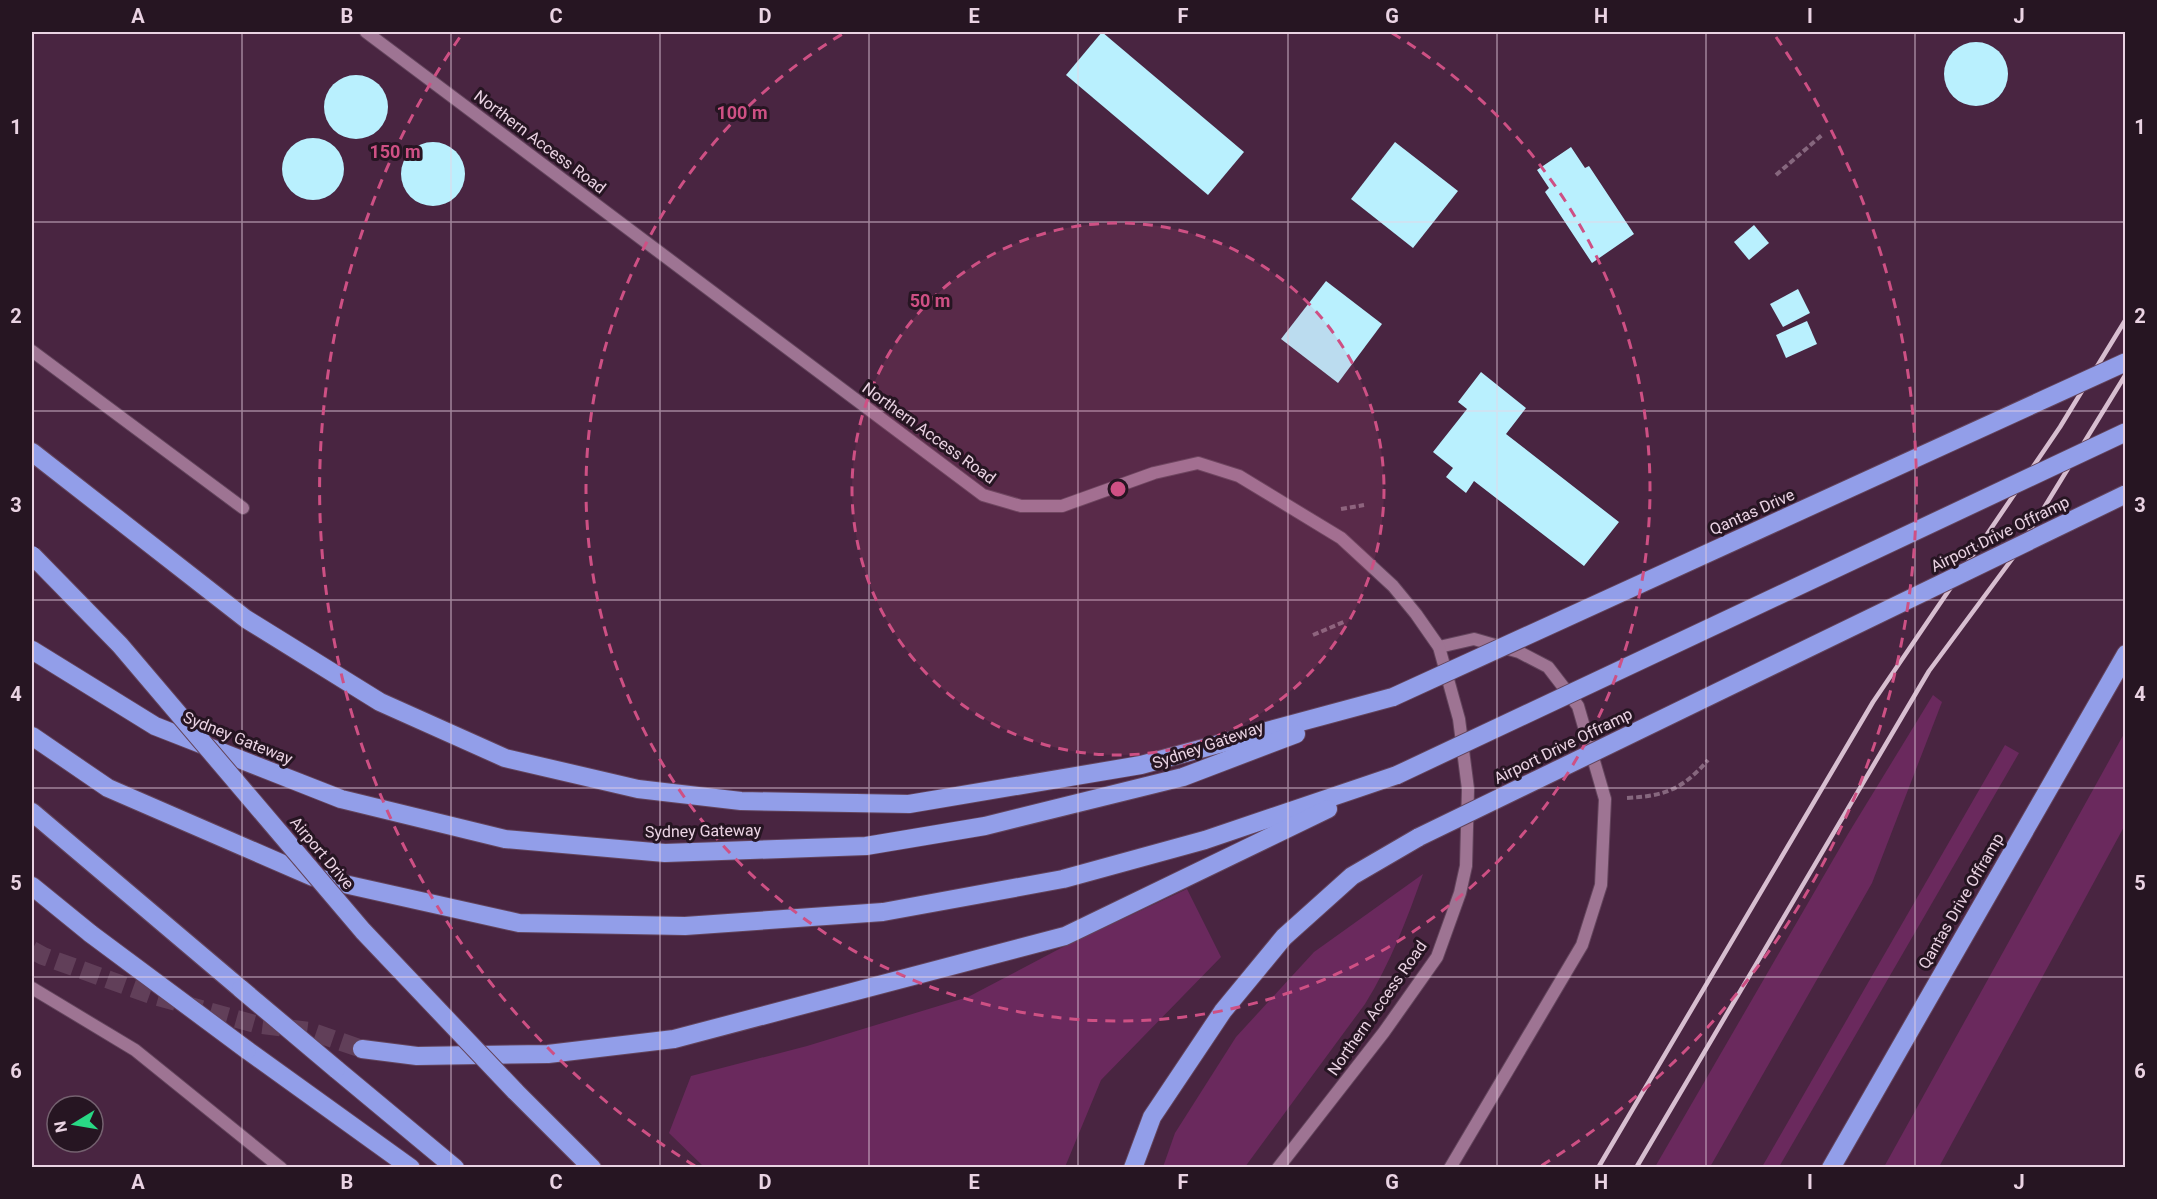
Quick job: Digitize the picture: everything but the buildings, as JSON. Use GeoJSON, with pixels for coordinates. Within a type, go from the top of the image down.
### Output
{"type":"FeatureCollection","features":[{"type":"Feature","properties":{"kind":"highway","name":"Qantas Drive"},"geometry":{"type":"LineString","coordinates":[[1393,697],[2126,362]]}},
{"type":"Feature","properties":{"kind":"highway"},"geometry":{"type":"LineString","coordinates":[[362,1049],[417,1056],[549,1054],[674,1039],[1065,936],[1397,775],[2126,432]]}},
{"type":"Feature","properties":{"kind":"highway"},"geometry":{"type":"LineString","coordinates":[[32,452],[246,619],[380,702],[505,758],[638,789],[741,801],[909,804],[1141,765],[1393,697]]}},
{"type":"Feature","properties":{"kind":"highway","name":"Airport Drive Offramp"},"geometry":{"type":"LineString","coordinates":[[1133,1167],[1152,1117],[1223,1011],[1284,937],[1352,876],[1419,837],[2126,494]]}},
{"type":"Feature","properties":{"kind":"highway","name":"Airport Drive"},"geometry":{"type":"LineString","coordinates":[[32,555],[120,645],[363,931],[515,1091],[591,1167]]}},
{"type":"Feature","properties":{"kind":"highway","name":"Sydney Gateway"},"geometry":{"type":"LineString","coordinates":[[32,650],[155,726],[341,800],[506,839],[665,853],[866,846],[985,826],[1183,777],[1393,697]]}},
{"type":"Feature","properties":{"kind":"highway","name":"Qantas Drive Offramp"},"geometry":{"type":"LineString","coordinates":[[1831,1167],[2126,654]]}},
{"type":"Feature","properties":{"kind":"highway"},"geometry":{"type":"LineString","coordinates":[[32,736],[108,788],[313,877],[519,923],[685,926],[883,912],[1063,879],[1204,840],[1397,775]]}},
{"type":"Feature","properties":{"kind":"highway"},"geometry":{"type":"LineString","coordinates":[[32,812],[455,1167]]}},
{"type":"Feature","properties":{"kind":"highway"},"geometry":{"type":"LineString","coordinates":[[32,886],[91,934],[247,1050],[411,1167]]}},
{"type":"Feature","properties":{"kind":"street","name":"Northern Access Road"},"geometry":{"type":"LineString","coordinates":[[366,32],[983,495],[1021,506],[1062,506],[1154,473],[1198,463],[1239,476],[1341,538],[1393,586],[1416,614],[1439,647],[1459,719],[1468,789],[1466,866],[1460,893],[1437,957],[1384,1032],[1278,1167]]}},
{"type":"Feature","properties":{"kind":"street"},"geometry":{"type":"LineString","coordinates":[[32,351],[243,508]]}},
{"type":"Feature","properties":{"kind":"street"},"geometry":{"type":"LineString","coordinates":[[1439,647],[1474,639],[1518,652],[1548,667],[1578,706],[1605,799],[1601,885],[1582,945],[1450,1167]]}},
{"type":"Feature","properties":{"kind":"street"},"geometry":{"type":"LineString","coordinates":[[32,988],[135,1050],[281,1167]]}},
{"type":"Feature","properties":{"kind":"path"},"geometry":{"type":"LineString","coordinates":[[1776,175],[1822,135]]}},
{"type":"Feature","properties":{"kind":"path"},"geometry":{"type":"LineString","coordinates":[[1313,635],[1346,621]]}},
{"type":"Feature","properties":{"kind":"path"},"geometry":{"type":"LineString","coordinates":[[1605,799],[1650,796],[1678,788],[1693,777],[1708,760]]}},
{"type":"Feature","properties":{"kind":"shaded area"},"geometry":{"type":"Polygon","coordinates":[[[1933,695],[1942,702],[1872,883],[1710,1167],[1655,1167],[1848,834],[1933,695]]]}},
{"type":"Feature","properties":{"kind":"shaded area"},"geometry":{"type":"Polygon","coordinates":[[[2125,732],[2125,825],[1939,1167],[1884,1167],[2125,732]]]}},
{"type":"Feature","properties":{"kind":"shaded area"},"geometry":{"type":"Polygon","coordinates":[[[2005,745],[2019,753],[1779,1167],[1762,1167],[2005,745]]]}},
{"type":"Feature","properties":{"kind":"shaded area"},"geometry":{"type":"Polygon","coordinates":[[[1423,874],[1391,956],[1365,1004],[1245,1167],[1163,1167],[1175,1133],[1236,1037],[1314,952],[1423,874]]]}},
{"type":"Feature","properties":{"kind":"shaded area"},"geometry":{"type":"Polygon","coordinates":[[[1187,889],[1221,957],[1101,1080],[1065,1167],[704,1167],[669,1133],[691,1076],[807,1046],[968,997],[1061,948],[1187,889]]]}},
{"type":"Feature","properties":{"kind":"tunnel"},"geometry":{"type":"LineString","coordinates":[[32,950],[151,995],[255,1024],[310,1031],[362,1049]]}},
{"type":"Feature","properties":{"kind":"railway"},"geometry":{"type":"LineString","coordinates":[[1598,1168],[1873,702],[2060,427],[2126,319]]}},
{"type":"Feature","properties":{"kind":"railway"},"geometry":{"type":"LineString","coordinates":[[1636,1168],[1929,671],[2015,555],[2126,374]]}}]}
